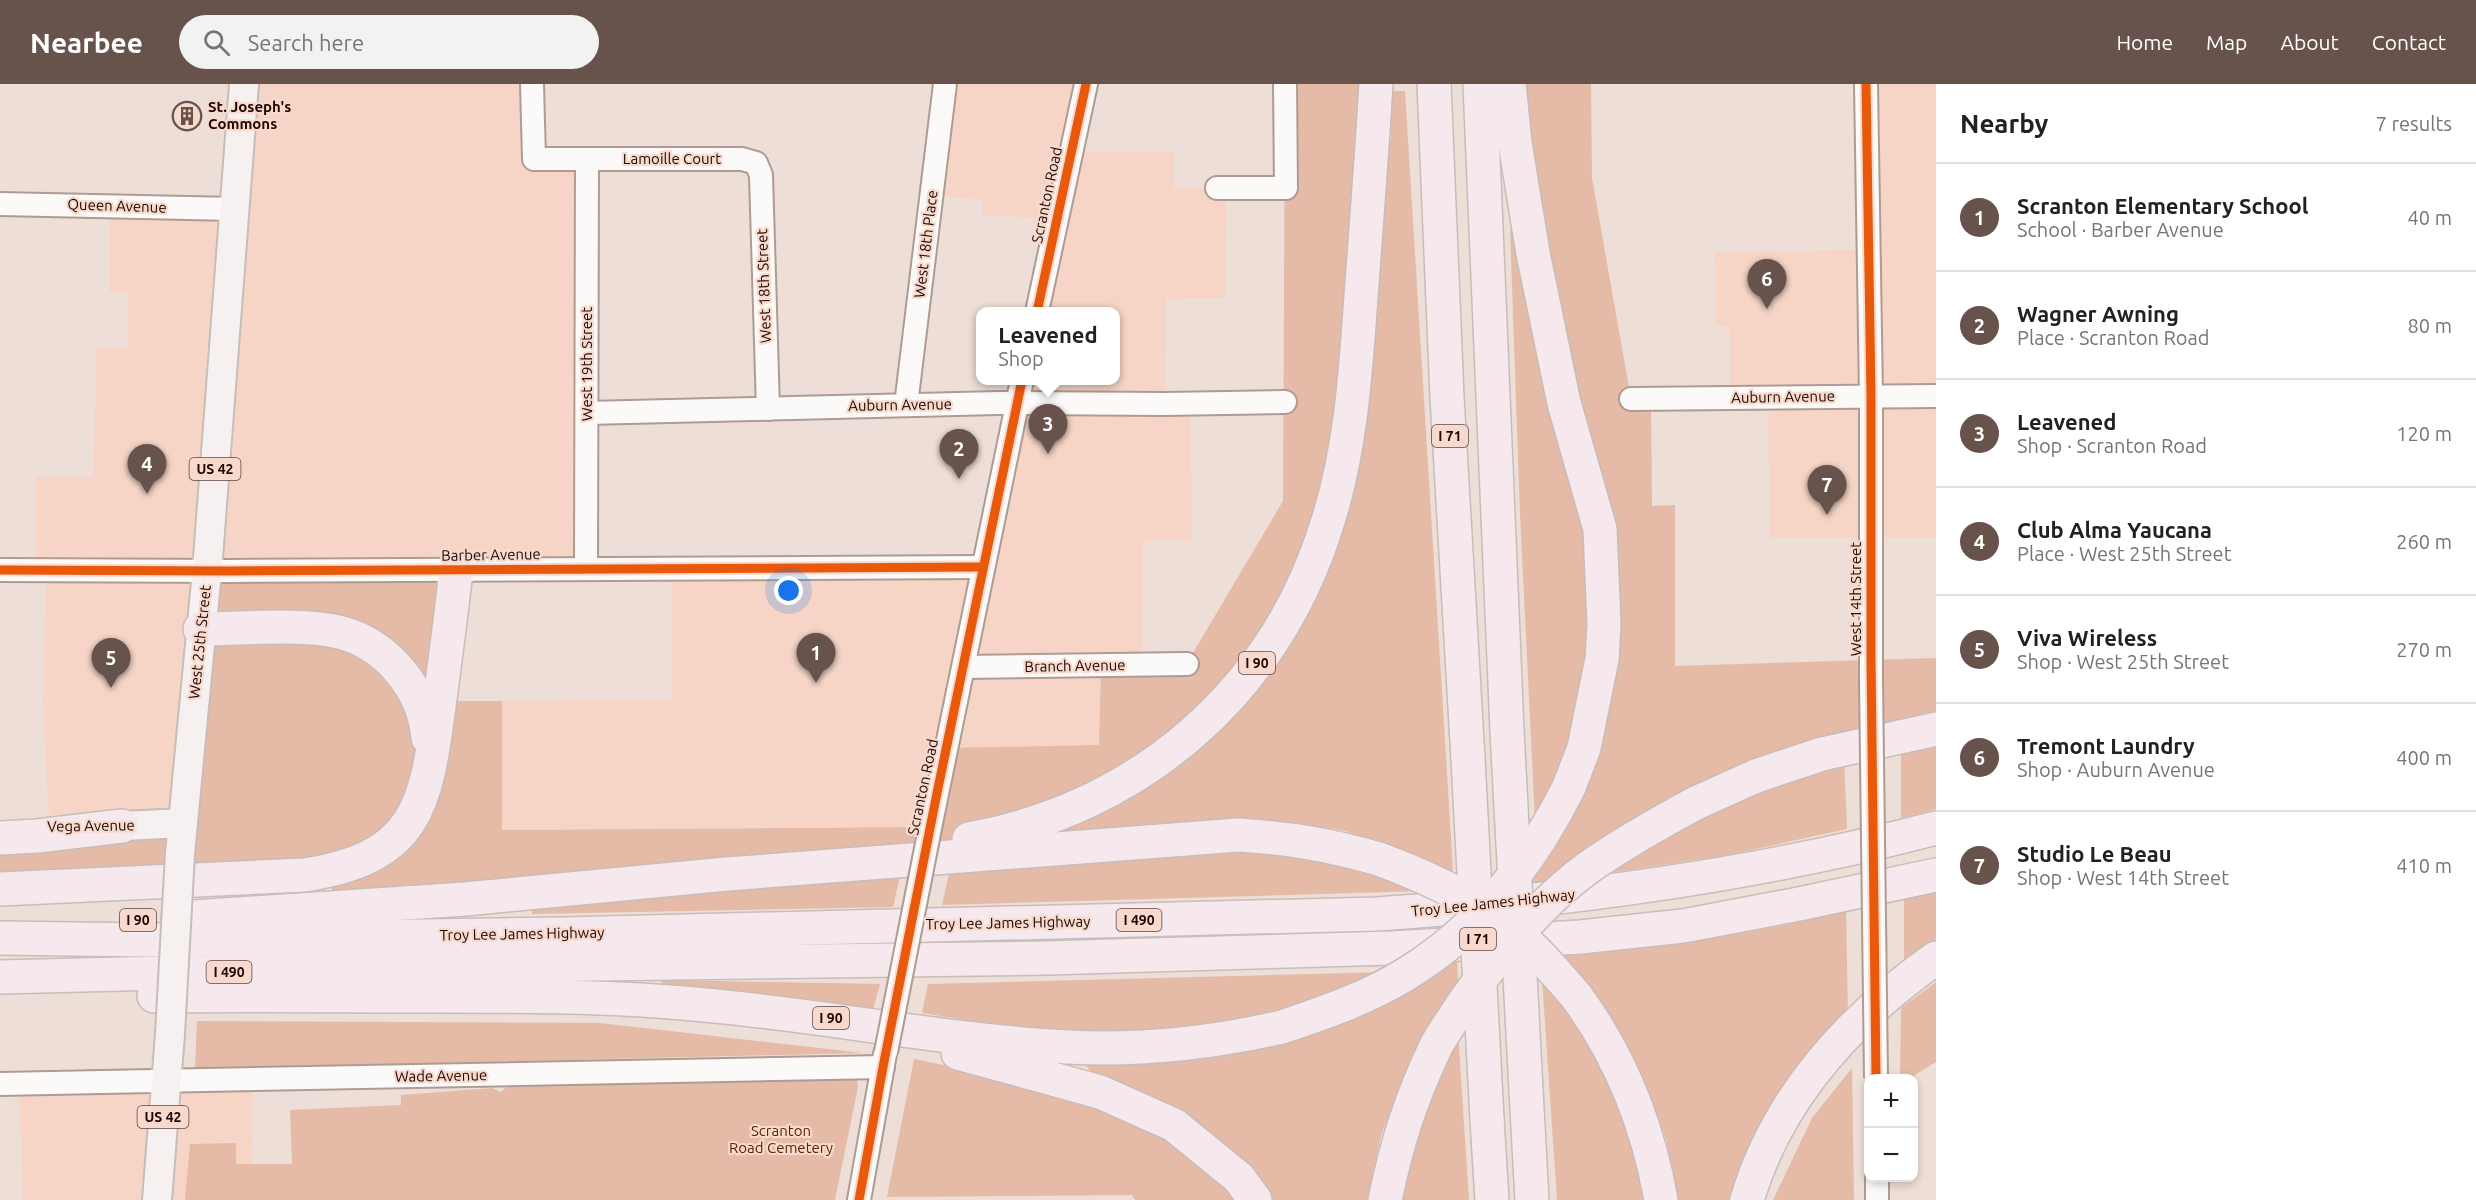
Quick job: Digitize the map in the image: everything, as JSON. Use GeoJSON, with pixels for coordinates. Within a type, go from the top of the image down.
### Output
{"type":"FeatureCollection","features":[{"type":"Feature","properties":{"kind":"highway","name":"I 90"},"geometry":{"type":"LineString","coordinates":[[0,929],[465,899],[727,874],[950,843],[986,836],[1053,817],[1079,806],[1148,768],[1194,733],[1228,701],[1266,652],[1298,599],[1318,552],[1334,501],[1347,436],[1355,375],[1376,89]]}},
{"type":"Feature","properties":{"kind":"highway","name":"I 90"},"geometry":{"type":"LineString","coordinates":[[0,996],[513,996],[679,1002],[823,1017],[1012,1042],[1070,1047],[1138,1047],[1241,1037],[1282,1027],[1369,994],[1403,976],[1439,952],[1472,923],[1508,885],[1539,842],[1569,787],[1584,748],[1602,659],[1604,624],[1600,529],[1564,403],[1533,253],[1513,126],[1495,92]]}},
{"type":"Feature","properties":{"kind":"highway","name":"I 71"},"geometry":{"type":"LineString","coordinates":[[1495,92],[1507,731],[1532,1200]]}},
{"type":"Feature","properties":{"kind":"highway","name":"I 71"},"geometry":{"type":"LineString","coordinates":[[1434,98],[1447,397],[1492,1200]]}},
{"type":"Feature","properties":{"kind":"highway"},"geometry":{"type":"LineString","coordinates":[[0,889],[304,874],[333,870],[362,861],[380,852],[410,822],[421,800],[431,767],[456,571]]}},
{"type":"Feature","properties":{"kind":"highway"},"geometry":{"type":"LineString","coordinates":[[200,629],[309,629],[339,632],[366,643],[388,659],[407,678],[421,703],[428,728],[431,767]]}},
{"type":"Feature","properties":{"kind":"highway"},"geometry":{"type":"LineString","coordinates":[[1385,1200],[1400,1134],[1412,1098],[1437,1044],[1460,1006],[1496,960],[1548,902],[1588,868],[1646,830],[1696,803],[1756,776],[1822,754],[1936,729]]}},
{"type":"Feature","properties":{"kind":"highway"},"geometry":{"type":"LineString","coordinates":[[0,838],[122,826]]}},
{"type":"Feature","properties":{"kind":"highway","name":"Troy Lee James Highway"},"geometry":{"type":"LineString","coordinates":[[0,938],[150,940],[565,934],[1377,914],[1454,909],[1638,887],[1742,871],[1936,828]]}},
{"type":"Feature","properties":{"kind":"highway"},"geometry":{"type":"LineString","coordinates":[[727,874],[1238,835],[1287,838],[1330,845],[1379,859],[1415,873],[1495,916],[1528,944],[1576,996],[1592,1018],[1624,1077],[1647,1135],[1661,1200]]}},
{"type":"Feature","properties":{"kind":"highway","name":"Troy Lee James Highway"},"geometry":{"type":"LineString","coordinates":[[0,977],[459,966],[1058,958],[1392,948],[1580,937],[1683,926],[1846,895],[1936,874]]}},
{"type":"Feature","properties":{"kind":"highway"},"geometry":{"type":"LineString","coordinates":[[1747,1200],[1754,1174],[1769,1142],[1800,1089],[1849,1030],[1904,980],[1936,957]]}},
{"type":"Feature","properties":{"kind":"highway"},"geometry":{"type":"LineString","coordinates":[[377,996],[778,1027],[915,1044],[968,1055],[1100,1092],[1174,1125],[1239,1178],[1255,1200]]}},
{"type":"Feature","properties":{"kind":"main road","name":"West 25th Street"},"geometry":{"type":"LineString","coordinates":[[157,1200],[170,1034],[180,854],[207,572],[244,84]]}},
{"type":"Feature","properties":{"kind":"main road","name":"Vega Avenue"},"geometry":{"type":"LineString","coordinates":[[122,826],[183,823]]}},
{"type":"Feature","properties":{"kind":"street","name":"Lamoille Court"},"geometry":{"type":"LineString","coordinates":[[532,84],[534,159],[742,159],[756,163]]}},
{"type":"Feature","properties":{"kind":"street","name":"West 18th Place"},"geometry":{"type":"LineString","coordinates":[[906,405],[945,84]]}},
{"type":"Feature","properties":{"kind":"street","name":"Scranton Road"},"geometry":{"type":"LineString","coordinates":[[1038,307],[1086,84]]}},
{"type":"Feature","properties":{"kind":"street"},"geometry":{"type":"LineString","coordinates":[[1217,188],[1286,188],[1285,84]]}},
{"type":"Feature","properties":{"kind":"street","name":"West 14th Street"},"geometry":{"type":"LineString","coordinates":[[1866,84],[1871,396],[1871,681],[1876,1074]]}},
{"type":"Feature","properties":{"kind":"street","name":"West 19th Street"},"geometry":{"type":"LineString","coordinates":[[586,569],[587,159]]}},
{"type":"Feature","properties":{"kind":"street","name":"West 18th Street"},"geometry":{"type":"LineString","coordinates":[[756,163],[761,175],[768,409]]}},
{"type":"Feature","properties":{"kind":"street","name":"Queen Avenue"},"geometry":{"type":"LineString","coordinates":[[0,204],[234,208]]}},
{"type":"Feature","properties":{"kind":"street","name":"Scranton Road"},"geometry":{"type":"LineString","coordinates":[[859,1200],[932,818],[1021,385]]}},
{"type":"Feature","properties":{"kind":"street","name":"Auburn Avenue"},"geometry":{"type":"LineString","coordinates":[[1631,399],[1936,396]]}},
{"type":"Feature","properties":{"kind":"street","name":"Auburn Avenue"},"geometry":{"type":"LineString","coordinates":[[587,413],[1017,403],[1285,402]]}},
{"type":"Feature","properties":{"kind":"street","name":"Barber Avenue"},"geometry":{"type":"LineString","coordinates":[[0,570],[207,572],[982,567]]}},
{"type":"Feature","properties":{"kind":"street","name":"Branch Avenue"},"geometry":{"type":"LineString","coordinates":[[964,667],[1187,664]]}},
{"type":"Feature","properties":{"kind":"street","name":"Vega Avenue"},"geometry":{"type":"LineString","coordinates":[[0,827],[122,826]]}},
{"type":"Feature","properties":{"kind":"street","name":"Wade Avenue"},"geometry":{"type":"LineString","coordinates":[[0,1084],[884,1060]]}},
{"type":"Feature","properties":{"kind":"street"},"geometry":{"type":"LineString","coordinates":[[1877,1182],[1877,1200]]}},
{"type":"Feature","properties":{"kind":"shaded area"},"geometry":{"type":"Polygon","coordinates":[[[244,84],[532,84],[534,159],[587,159],[586,569],[456,571],[183,823],[49,826],[43,703],[46,570],[35,570],[36,477],[93,477],[97,348],[127,348],[128,293],[109,293],[109,207],[234,208],[244,84]]]}},
{"type":"Feature","properties":{"kind":"shaded area"},"geometry":{"type":"Polygon","coordinates":[[[945,84],[1086,84],[1072,151],[1174,152],[1174,188],[1227,188],[1225,298],[1166,299],[1165,404],[1190,403],[1192,537],[1189,541],[1143,541],[1142,664],[1101,665],[1099,745],[947,748],[930,827],[502,830],[502,701],[672,699],[671,569],[982,567],[1021,385],[1120,385],[1120,307],[1038,307],[1057,218],[983,216],[983,200],[932,195],[945,84]]]}},
{"type":"Feature","properties":{"kind":"shaded area"},"geometry":{"type":"Polygon","coordinates":[[[1866,84],[1936,84],[1936,538],[1770,538],[1768,398],[1729,398],[1729,326],[1716,325],[1715,252],[1869,250],[1866,84]]]}},
{"type":"Feature","properties":{"kind":"shaded area"},"geometry":{"type":"Polygon","coordinates":[[[253,1079],[251,1200],[23,1200],[19,1084],[253,1079]]]}},
{"type":"Feature","properties":{"kind":"green space"},"geometry":{"type":"Polygon","coordinates":[[[1285,84],[1376,84],[1318,552],[1172,750],[950,843],[331,908],[333,871],[0,877],[0,827],[183,823],[207,571],[456,571],[440,701],[502,701],[502,830],[930,827],[947,748],[1099,745],[1101,665],[1187,663],[1283,501],[1285,84]]]}},
{"type":"Feature","properties":{"kind":"green space"},"geometry":{"type":"Polygon","coordinates":[[[1509,84],[1591,84],[1592,178],[1631,399],[1651,399],[1652,506],[1675,505],[1675,666],[1936,658],[1936,729],[1822,754],[1513,902],[1539,842],[1604,624],[1509,84]]]}},
{"type":"Feature","properties":{"kind":"green space"},"geometry":{"type":"Polygon","coordinates":[[[1391,91],[1405,91],[1453,871],[1346,831],[1295,824],[1030,838],[1125,798],[1315,593],[1382,173],[1391,137],[1391,91]]]}},
{"type":"Feature","properties":{"kind":"green space"},"geometry":{"type":"Polygon","coordinates":[[[1510,229],[1515,235],[1586,521],[1592,647],[1563,765],[1535,821],[1520,514],[1510,229]]]}},
{"type":"Feature","properties":{"kind":"green space"},"geometry":{"type":"Polygon","coordinates":[[[1936,741],[1936,809],[1901,818],[1901,747],[1936,741]]]}},
{"type":"Feature","properties":{"kind":"green space"},"geometry":{"type":"Polygon","coordinates":[[[1844,759],[1847,829],[1728,855],[1608,873],[1662,837],[1721,805],[1844,759]]]}},
{"type":"Feature","properties":{"kind":"green space"},"geometry":{"type":"Polygon","coordinates":[[[1244,846],[1311,853],[1423,891],[942,905],[950,869],[1244,846]]]}},
{"type":"Feature","properties":{"kind":"green space"},"geometry":{"type":"Polygon","coordinates":[[[901,872],[893,907],[532,914],[532,909],[901,872]]]}},
{"type":"Feature","properties":{"kind":"green space"},"geometry":{"type":"Polygon","coordinates":[[[1936,888],[1936,947],[1904,971],[1904,897],[1936,888]]]}},
{"type":"Feature","properties":{"kind":"green space"},"geometry":{"type":"Polygon","coordinates":[[[1846,910],[1848,1013],[1734,1200],[1677,1200],[1666,1139],[1638,1065],[1563,954],[1741,933],[1846,910]]]}},
{"type":"Feature","properties":{"kind":"green space"},"geometry":{"type":"Polygon","coordinates":[[[1457,958],[1458,981],[1426,1030],[1418,1053],[1403,1077],[1381,1136],[1367,1200],[1270,1200],[1119,1087],[1090,1071],[1086,1065],[1178,1062],[1215,1058],[1289,1042],[1325,1031],[1395,1000],[1457,958]]]}},
{"type":"Feature","properties":{"kind":"green space"},"geometry":{"type":"Polygon","coordinates":[[[1386,972],[1346,993],[1240,1025],[1127,1033],[1064,1032],[1016,1028],[922,1013],[928,984],[1386,972]]]}},
{"type":"Feature","properties":{"kind":"green space"},"geometry":{"type":"Polygon","coordinates":[[[1542,979],[1603,1054],[1650,1200],[1557,1200],[1542,979]]]}},
{"type":"Feature","properties":{"kind":"green space"},"geometry":{"type":"Polygon","coordinates":[[[661,980],[880,984],[873,1010],[663,987],[661,980]]]}},
{"type":"Feature","properties":{"kind":"green space"},"geometry":{"type":"Polygon","coordinates":[[[1936,982],[1936,1062],[1916,1074],[1900,1074],[1901,1008],[1936,982]]]}},
{"type":"Feature","properties":{"kind":"green space"},"geometry":{"type":"Polygon","coordinates":[[[197,1021],[600,1023],[863,1053],[195,1069],[197,1021]]]}},
{"type":"Feature","properties":{"kind":"green space"},"geometry":{"type":"Polygon","coordinates":[[[1458,1031],[1469,1200],[1399,1200],[1425,1105],[1458,1031]]]}},
{"type":"Feature","properties":{"kind":"green space"},"geometry":{"type":"Polygon","coordinates":[[[914,1059],[993,1075],[1064,1093],[1168,1136],[1207,1167],[1238,1200],[1135,1200],[1132,1195],[887,1197],[914,1059]]]}},
{"type":"Feature","properties":{"kind":"green space"},"geometry":{"type":"Polygon","coordinates":[[[1852,1068],[1854,1200],[1773,1200],[1812,1118],[1852,1068]]]}},
{"type":"Feature","properties":{"kind":"green space","name":"Scranton Road Cemetery"},"geometry":{"type":"Polygon","coordinates":[[[857,1077],[858,1087],[835,1200],[185,1200],[190,1144],[236,1143],[236,1164],[292,1164],[290,1110],[401,1105],[401,1095],[492,1088],[501,1092],[512,1082],[857,1077]]]}},
{"type":"Feature","properties":{"kind":"cycle path"},"geometry":{"type":"LineString","coordinates":[[1038,307],[1086,84]]}},
{"type":"Feature","properties":{"kind":"cycle path"},"geometry":{"type":"LineString","coordinates":[[1866,84],[1871,396],[1871,660],[1876,1074]]}},
{"type":"Feature","properties":{"kind":"cycle path"},"geometry":{"type":"LineString","coordinates":[[859,1200],[935,803],[1021,385]]}},
{"type":"Feature","properties":{"kind":"cycle path"},"geometry":{"type":"LineString","coordinates":[[0,570],[982,567]]}},
{"type":"Feature","properties":{"kind":"place","name":"St. Joseph's Commons"},"geometry":{"type":"Point","coordinates":[187,116]}},
{"type":"Feature","properties":{"kind":"place","name":"Tremont Laundry"},"geometry":{"type":"Point","coordinates":[1767,309]}},
{"type":"Feature","properties":{"kind":"place","name":"Leavened"},"geometry":{"type":"Point","coordinates":[1048,454]}},
{"type":"Feature","properties":{"kind":"place","name":"Wagner Awning"},"geometry":{"type":"Point","coordinates":[959,479]}},
{"type":"Feature","properties":{"kind":"place","name":"Club Alma Yaucana"},"geometry":{"type":"Point","coordinates":[147,494]}},
{"type":"Feature","properties":{"kind":"place","name":"Studio Le Beau"},"geometry":{"type":"Point","coordinates":[1827,515]}},
{"type":"Feature","properties":{"kind":"place","name":"Scranton Elementary School"},"geometry":{"type":"Point","coordinates":[816,683]}},
{"type":"Feature","properties":{"kind":"place","name":"Viva Wireless"},"geometry":{"type":"Point","coordinates":[111,688]}}]}
